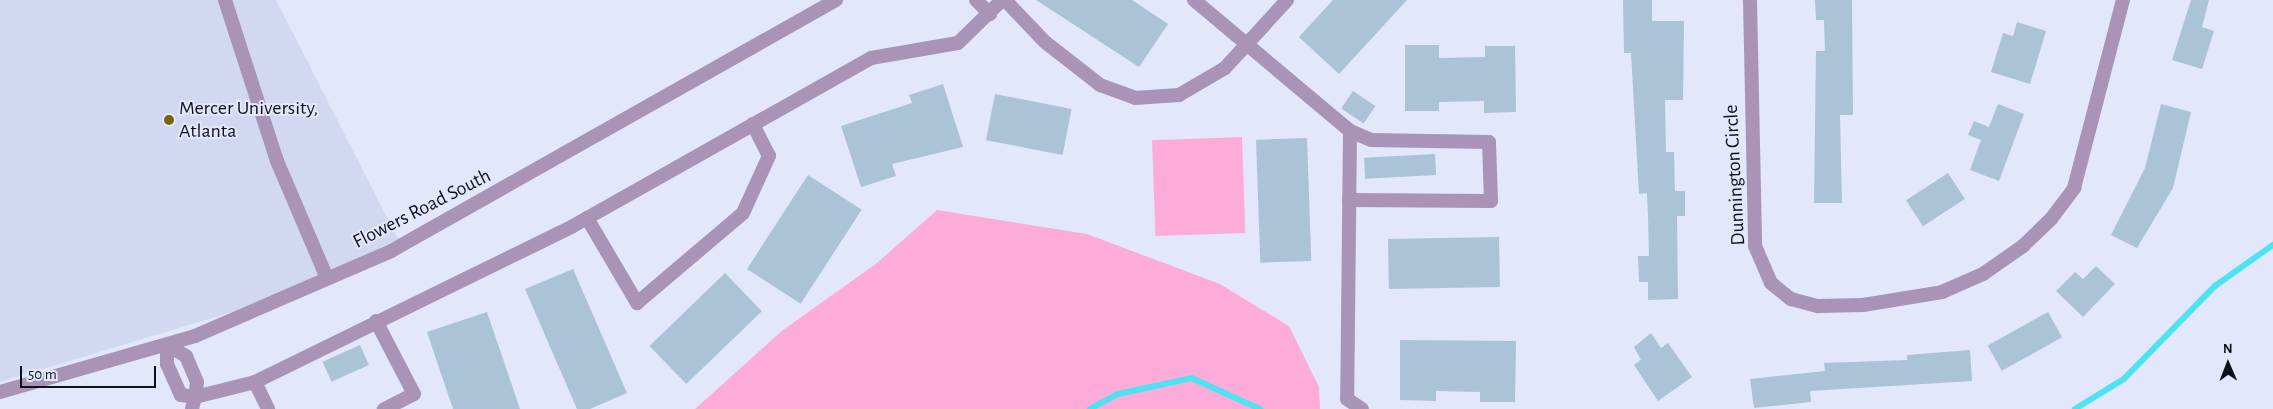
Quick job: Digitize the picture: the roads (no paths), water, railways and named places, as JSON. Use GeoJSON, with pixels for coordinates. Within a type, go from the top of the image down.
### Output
{"type":"FeatureCollection","features":[{"type":"Feature","properties":{"kind":"street"},"geometry":{"type":"LineString","coordinates":[[225,0],[277,161],[327,278]]}},
{"type":"Feature","properties":{"kind":"street","name":"Flowers Road South"},"geometry":{"type":"LineString","coordinates":[[0,392],[167,344],[391,251],[496,194],[836,0]]}},
{"type":"Feature","properties":{"kind":"street"},"geometry":{"type":"LineString","coordinates":[[976,0],[990,14]]}},
{"type":"Feature","properties":{"kind":"street"},"geometry":{"type":"LineString","coordinates":[[193,403],[255,382],[587,218],[871,58],[958,43],[1004,0],[1045,42],[1100,85],[1135,98],[1179,95],[1224,68],[1287,0]]}},
{"type":"Feature","properties":{"kind":"street"},"geometry":{"type":"LineString","coordinates":[[1194,0],[1350,131],[1371,140],[1489,142],[1491,201],[1349,200]]}},
{"type":"Feature","properties":{"kind":"street","name":"Dunnington Circle"},"geometry":{"type":"LineString","coordinates":[[1750,0],[1755,246],[1771,283],[1792,299],[1818,306],[1942,292],[1983,274],[2023,246],[2051,219],[2074,188],[2123,0]]}},
{"type":"Feature","properties":{"kind":"street"},"geometry":{"type":"LineString","coordinates":[[587,218],[637,303],[743,213],[769,156],[753,124]]}},
{"type":"Feature","properties":{"kind":"street"},"geometry":{"type":"LineString","coordinates":[[1350,131],[1347,399],[1362,409]]}},
{"type":"Feature","properties":{"kind":"street"},"geometry":{"type":"LineString","coordinates":[[376,321],[414,394],[384,409]]}},
{"type":"Feature","properties":{"kind":"street"},"geometry":{"type":"LineString","coordinates":[[167,344],[167,364],[181,395],[193,403]]}},
{"type":"Feature","properties":{"kind":"street"},"geometry":{"type":"LineString","coordinates":[[167,344],[186,356],[197,382],[193,403]]}},
{"type":"Feature","properties":{"kind":"street"},"geometry":{"type":"LineString","coordinates":[[255,382],[268,409]]}},
{"type":"Feature","properties":{"kind":"waterway"},"geometry":{"type":"LineString","coordinates":[[2075,409],[2124,379],[2215,286],[2273,245]]}},
{"type":"Feature","properties":{"kind":"waterway"},"geometry":{"type":"LineString","coordinates":[[1090,409],[1118,394],[1192,378],[1260,409]]}},
{"type":"Feature","properties":{"kind":"place","name":"Mercer University, Atlanta"},"geometry":{"type":"Point","coordinates":[169,120]}}]}
